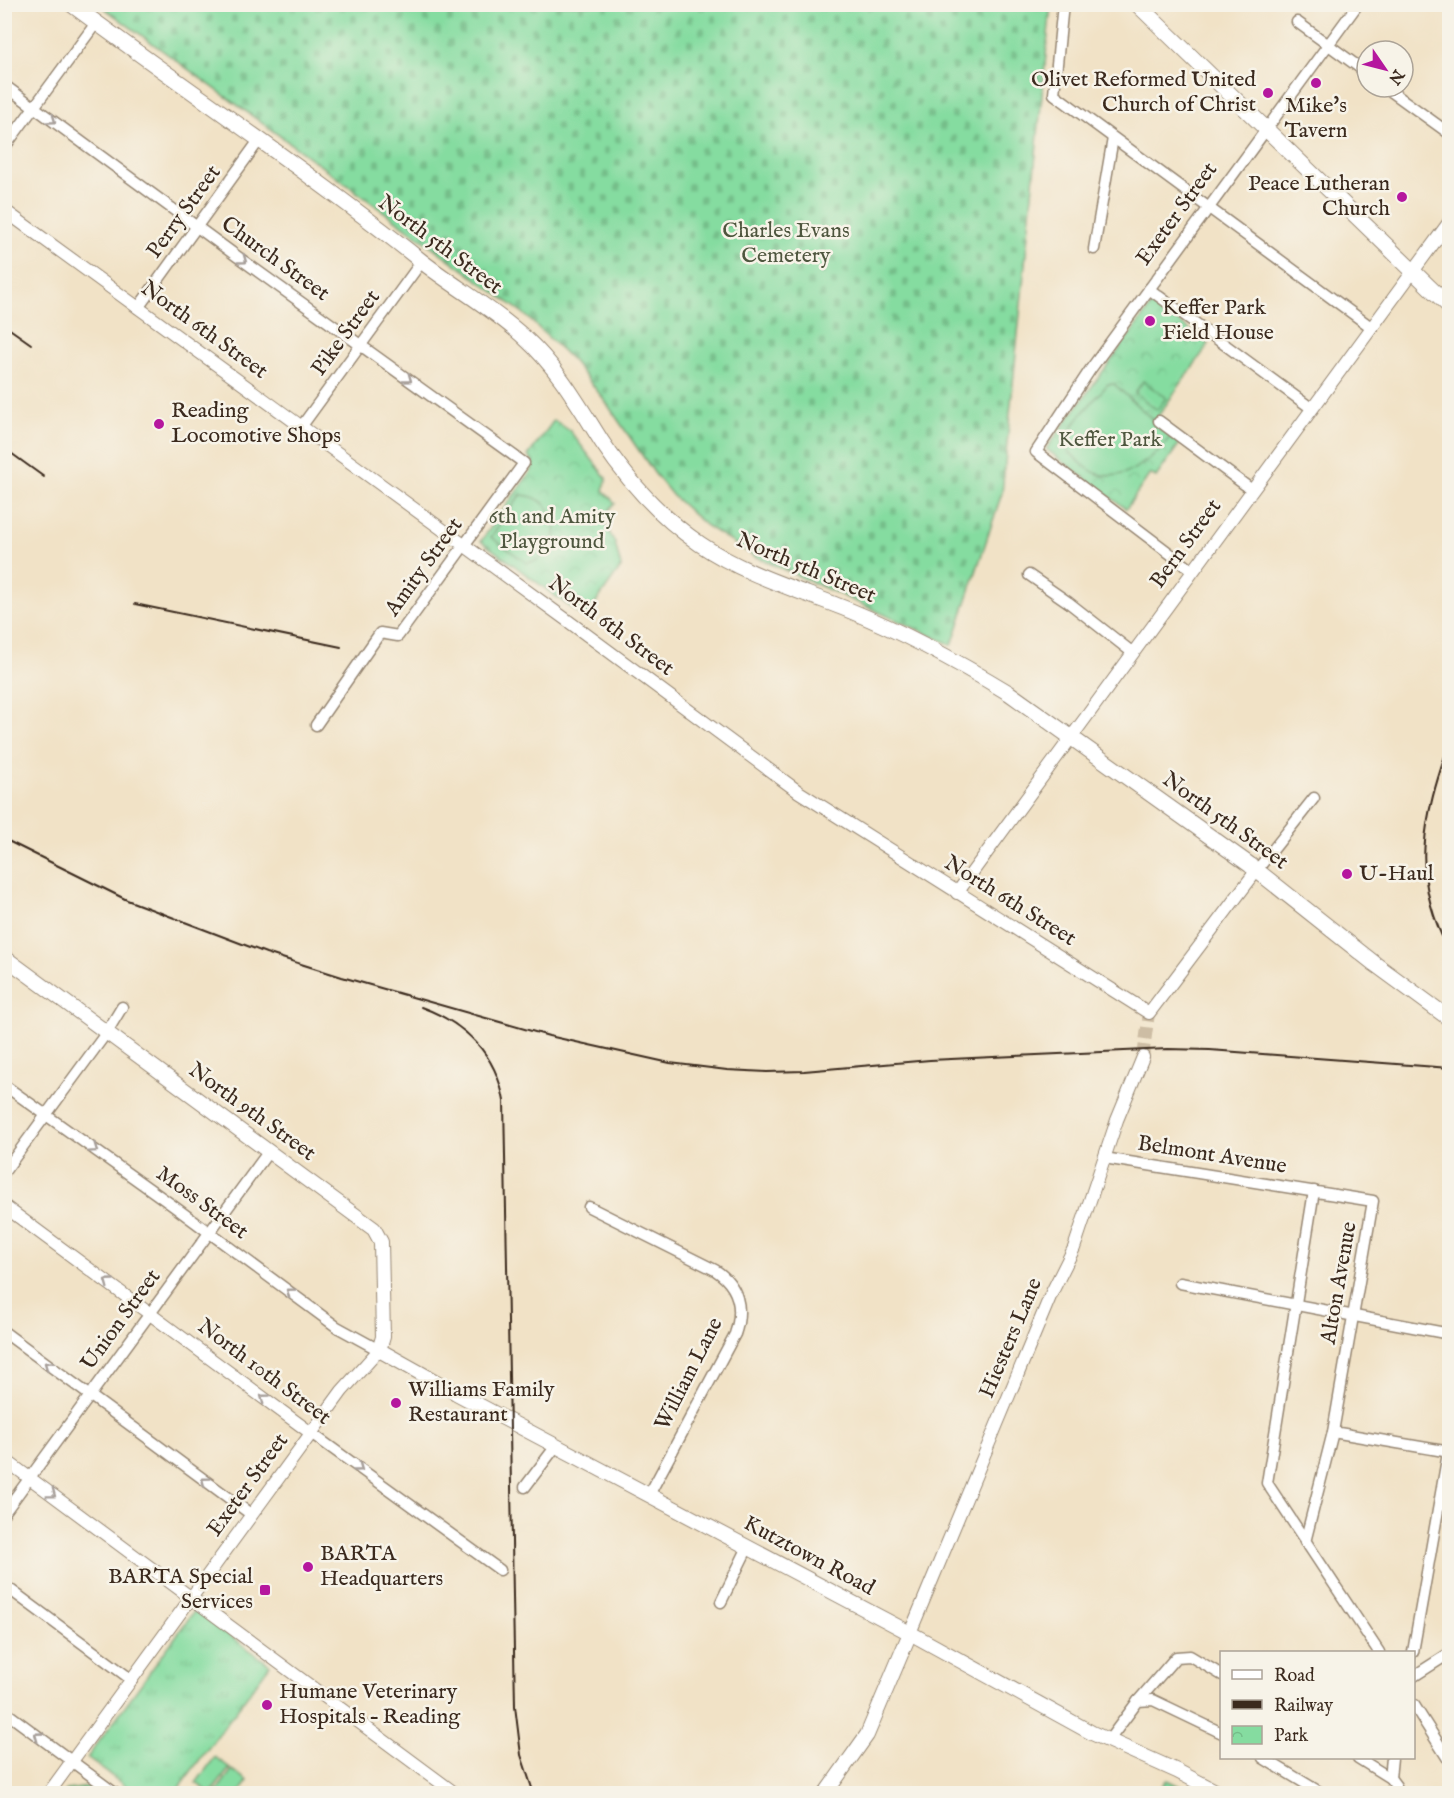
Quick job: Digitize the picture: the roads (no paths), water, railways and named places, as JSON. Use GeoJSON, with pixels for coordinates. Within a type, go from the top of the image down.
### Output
{"type":"FeatureCollection","features":[{"type":"Feature","properties":{"kind":"main road","name":"North 5th Street"},"geometry":{"type":"LineString","coordinates":[[71,4],[260,139],[506,322],[536,348],[561,377],[631,480],[667,518],[694,539],[747,571],[852,612],[929,647],[1009,693],[1257,870],[1375,964],[1405,984],[1449,1019]]}},
{"type":"Feature","properties":{"kind":"main road"},"geometry":{"type":"LineString","coordinates":[[1137,4],[1449,307]]}},
{"type":"Feature","properties":{"kind":"main road","name":"North 9th Street"},"geometry":{"type":"LineString","coordinates":[[4,957],[369,1224],[380,1236],[382,1337],[379,1350]]}},
{"type":"Feature","properties":{"kind":"main road","name":"Kutztown Road"},"geometry":{"type":"LineString","coordinates":[[379,1350],[910,1633],[1092,1733],[1221,1794]]}},
{"type":"Feature","properties":{"kind":"main road"},"geometry":{"type":"LineString","coordinates":[[825,1794],[867,1735],[910,1633]]}},
{"type":"Feature","properties":{"kind":"street"},"geometry":{"type":"LineString","coordinates":[[1063,4],[1054,94],[1371,327]]}},
{"type":"Feature","properties":{"kind":"street","name":"Exeter Street"},"geometry":{"type":"LineString","coordinates":[[1193,571],[1036,452],[1090,370],[1358,4]]}},
{"type":"Feature","properties":{"kind":"street"},"geometry":{"type":"LineString","coordinates":[[1443,4],[1449,9]]}},
{"type":"Feature","properties":{"kind":"street"},"geometry":{"type":"LineString","coordinates":[[1297,22],[1355,64]]}},
{"type":"Feature","properties":{"kind":"street"},"geometry":{"type":"LineString","coordinates":[[4,148],[96,23]]}},
{"type":"Feature","properties":{"kind":"street","name":"Church Street"},"geometry":{"type":"LineString","coordinates":[[4,85],[524,463]]}},
{"type":"Feature","properties":{"kind":"street"},"geometry":{"type":"LineString","coordinates":[[1402,99],[1449,134]]}},
{"type":"Feature","properties":{"kind":"street"},"geometry":{"type":"LineString","coordinates":[[1094,249],[1113,138]]}},
{"type":"Feature","properties":{"kind":"street","name":"Perry Street"},"geometry":{"type":"LineString","coordinates":[[138,308],[260,139]]}},
{"type":"Feature","properties":{"kind":"street","name":"North 6th Street"},"geometry":{"type":"LineString","coordinates":[[4,210],[465,545],[799,792],[1149,1013],[1257,870]]}},
{"type":"Feature","properties":{"kind":"street","name":"Bern Street"},"geometry":{"type":"LineString","coordinates":[[957,893],[1449,221]]}},
{"type":"Feature","properties":{"kind":"street","name":"Pike Street"},"geometry":{"type":"LineString","coordinates":[[301,427],[422,261]]}},
{"type":"Feature","properties":{"kind":"street"},"geometry":{"type":"LineString","coordinates":[[1149,289],[1311,408]]}},
{"type":"Feature","properties":{"kind":"street"},"geometry":{"type":"LineString","coordinates":[[1159,421],[1252,490]]}},
{"type":"Feature","properties":{"kind":"street","name":"Amity Street"},"geometry":{"type":"LineString","coordinates":[[316,725],[380,633],[399,636],[524,463]]}},
{"type":"Feature","properties":{"kind":"street"},"geometry":{"type":"LineString","coordinates":[[1029,575],[1068,602],[1133,653]]}},
{"type":"Feature","properties":{"kind":"street"},"geometry":{"type":"LineString","coordinates":[[1257,870],[1314,798]]}},
{"type":"Feature","properties":{"kind":"street"},"geometry":{"type":"LineString","coordinates":[[4,1172],[123,1007]]}},
{"type":"Feature","properties":{"kind":"street","name":"Hiesters Lane"},"geometry":{"type":"LineString","coordinates":[[910,1633],[1052,1292],[1074,1248],[1104,1158],[1143,1056]]}},
{"type":"Feature","properties":{"kind":"street","name":"Moss Street"},"geometry":{"type":"LineString","coordinates":[[4,1084],[337,1328],[379,1350]]}},
{"type":"Feature","properties":{"kind":"street","name":"Union Street"},"geometry":{"type":"LineString","coordinates":[[4,1513],[269,1151]]}},
{"type":"Feature","properties":{"kind":"street","name":"Belmont Avenue"},"geometry":{"type":"LineString","coordinates":[[1104,1158],[1314,1191]]}},
{"type":"Feature","properties":{"kind":"street","name":"Alton Avenue"},"geometry":{"type":"LineString","coordinates":[[1314,1191],[1373,1201],[1333,1432],[1305,1542],[1267,1483],[1314,1191]]}},
{"type":"Feature","properties":{"kind":"street","name":"North 10th Street"},"geometry":{"type":"LineString","coordinates":[[4,1206],[500,1570]]}},
{"type":"Feature","properties":{"kind":"street","name":"William Lane"},"geometry":{"type":"LineString","coordinates":[[588,1207],[715,1270],[727,1279],[740,1301],[735,1334],[649,1495]]}},
{"type":"Feature","properties":{"kind":"street"},"geometry":{"type":"LineString","coordinates":[[1180,1284],[1449,1334]]}},
{"type":"Feature","properties":{"kind":"street"},"geometry":{"type":"LineString","coordinates":[[4,1332],[252,1515]]}},
{"type":"Feature","properties":{"kind":"street","name":"Exeter Street"},"geometry":{"type":"LineString","coordinates":[[48,1794],[342,1391],[379,1350]]}},
{"type":"Feature","properties":{"kind":"street"},"geometry":{"type":"LineString","coordinates":[[1333,1432],[1449,1449],[1413,1651]]}},
{"type":"Feature","properties":{"kind":"street"},"geometry":{"type":"LineString","coordinates":[[525,1487],[556,1446]]}},
{"type":"Feature","properties":{"kind":"street"},"geometry":{"type":"LineString","coordinates":[[4,1459],[456,1794]]}},
{"type":"Feature","properties":{"kind":"street"},"geometry":{"type":"LineString","coordinates":[[1305,1542],[1378,1651]]}},
{"type":"Feature","properties":{"kind":"street"},"geometry":{"type":"LineString","coordinates":[[722,1602],[748,1547]]}},
{"type":"Feature","properties":{"kind":"street"},"geometry":{"type":"LineString","coordinates":[[4,1585],[132,1680]]}},
{"type":"Feature","properties":{"kind":"street"},"geometry":{"type":"LineString","coordinates":[[1415,1675],[1449,1653]]}},
{"type":"Feature","properties":{"kind":"street"},"geometry":{"type":"LineString","coordinates":[[1109,1740],[1138,1701],[1176,1657],[1190,1656],[1220,1674]]}},
{"type":"Feature","properties":{"kind":"street"},"geometry":{"type":"LineString","coordinates":[[1138,1701],[1153,1700],[1220,1733]]}},
{"type":"Feature","properties":{"kind":"street"},"geometry":{"type":"LineString","coordinates":[[1415,1709],[1449,1762]]}},
{"type":"Feature","properties":{"kind":"street"},"geometry":{"type":"LineString","coordinates":[[4,1711],[116,1794]]}},
{"type":"Feature","properties":{"kind":"street"},"geometry":{"type":"LineString","coordinates":[[1265,1759],[1323,1794]]}},
{"type":"Feature","properties":{"kind":"street"},"geometry":{"type":"LineString","coordinates":[[1360,1759],[1390,1778],[1396,1786],[1395,1794]]}},
{"type":"Feature","properties":{"kind":"street"},"geometry":{"type":"LineString","coordinates":[[1390,1778],[1392,1759]]}},
{"type":"Feature","properties":{"kind":"tunnel"},"geometry":{"type":"LineString","coordinates":[[1143,1057],[1149,1013]]}},
{"type":"Feature","properties":{"kind":"railway"},"geometry":{"type":"LineString","coordinates":[[4,325],[31,344]]}},
{"type":"Feature","properties":{"kind":"railway"},"geometry":{"type":"LineString","coordinates":[[4,448],[44,477]]}},
{"type":"Feature","properties":{"kind":"railway"},"geometry":{"type":"LineString","coordinates":[[135,604],[341,647]]}},
{"type":"Feature","properties":{"kind":"railway"},"geometry":{"type":"LineString","coordinates":[[1450,741],[1433,796],[1424,847],[1429,898],[1437,925],[1450,953]]}},
{"type":"Feature","properties":{"kind":"railway"},"geometry":{"type":"LineString","coordinates":[[4,839],[127,900],[266,953],[549,1036],[670,1063],[727,1070],[804,1071],[930,1060],[1168,1049],[1210,1050],[1450,1068]]}},
{"type":"Feature","properties":{"kind":"railway"},"geometry":{"type":"LineString","coordinates":[[421,1007],[451,1022],[476,1042],[494,1069],[504,1101],[515,1706],[521,1755],[534,1794]]}},
{"type":"Feature","properties":{"kind":"place","name":"Mike's Tavern"},"geometry":{"type":"Point","coordinates":[1316,83]}},
{"type":"Feature","properties":{"kind":"place","name":"Olivet Reformed United Church of Christ"},"geometry":{"type":"Point","coordinates":[1268,93]}},
{"type":"Feature","properties":{"kind":"place","name":"Peace Lutheran Church"},"geometry":{"type":"Point","coordinates":[1402,197]}},
{"type":"Feature","properties":{"kind":"place","name":"Keffer Park Field House"},"geometry":{"type":"Point","coordinates":[1150,321]}},
{"type":"Feature","properties":{"kind":"place","name":"Reading Locomotive Shops"},"geometry":{"type":"Point","coordinates":[159,424]}},
{"type":"Feature","properties":{"kind":"place","name":"U-Haul"},"geometry":{"type":"Point","coordinates":[1347,874]}},
{"type":"Feature","properties":{"kind":"place","name":"Williams Family Restaurant"},"geometry":{"type":"Point","coordinates":[396,1403]}},
{"type":"Feature","properties":{"kind":"place","name":"BARTA Headquarters"},"geometry":{"type":"Point","coordinates":[308,1567]}},
{"type":"Feature","properties":{"kind":"place","name":"BARTA Special Services"},"geometry":{"type":"Point","coordinates":[265,1590]}},
{"type":"Feature","properties":{"kind":"place","name":"Humane Veterinary Hospitals – Reading"},"geometry":{"type":"Point","coordinates":[267,1705]}},
{"type":"Feature","properties":{"kind":"park label","name":"Charles Evans Cemetery"},"geometry":{"type":"Point","coordinates":[786,244]}},
{"type":"Feature","properties":{"kind":"park label","name":"Keffer Park"},"geometry":{"type":"Point","coordinates":[1110,440]}},
{"type":"Feature","properties":{"kind":"park label","name":"6th and Amity Playground"},"geometry":{"type":"Point","coordinates":[552,530]}}]}
